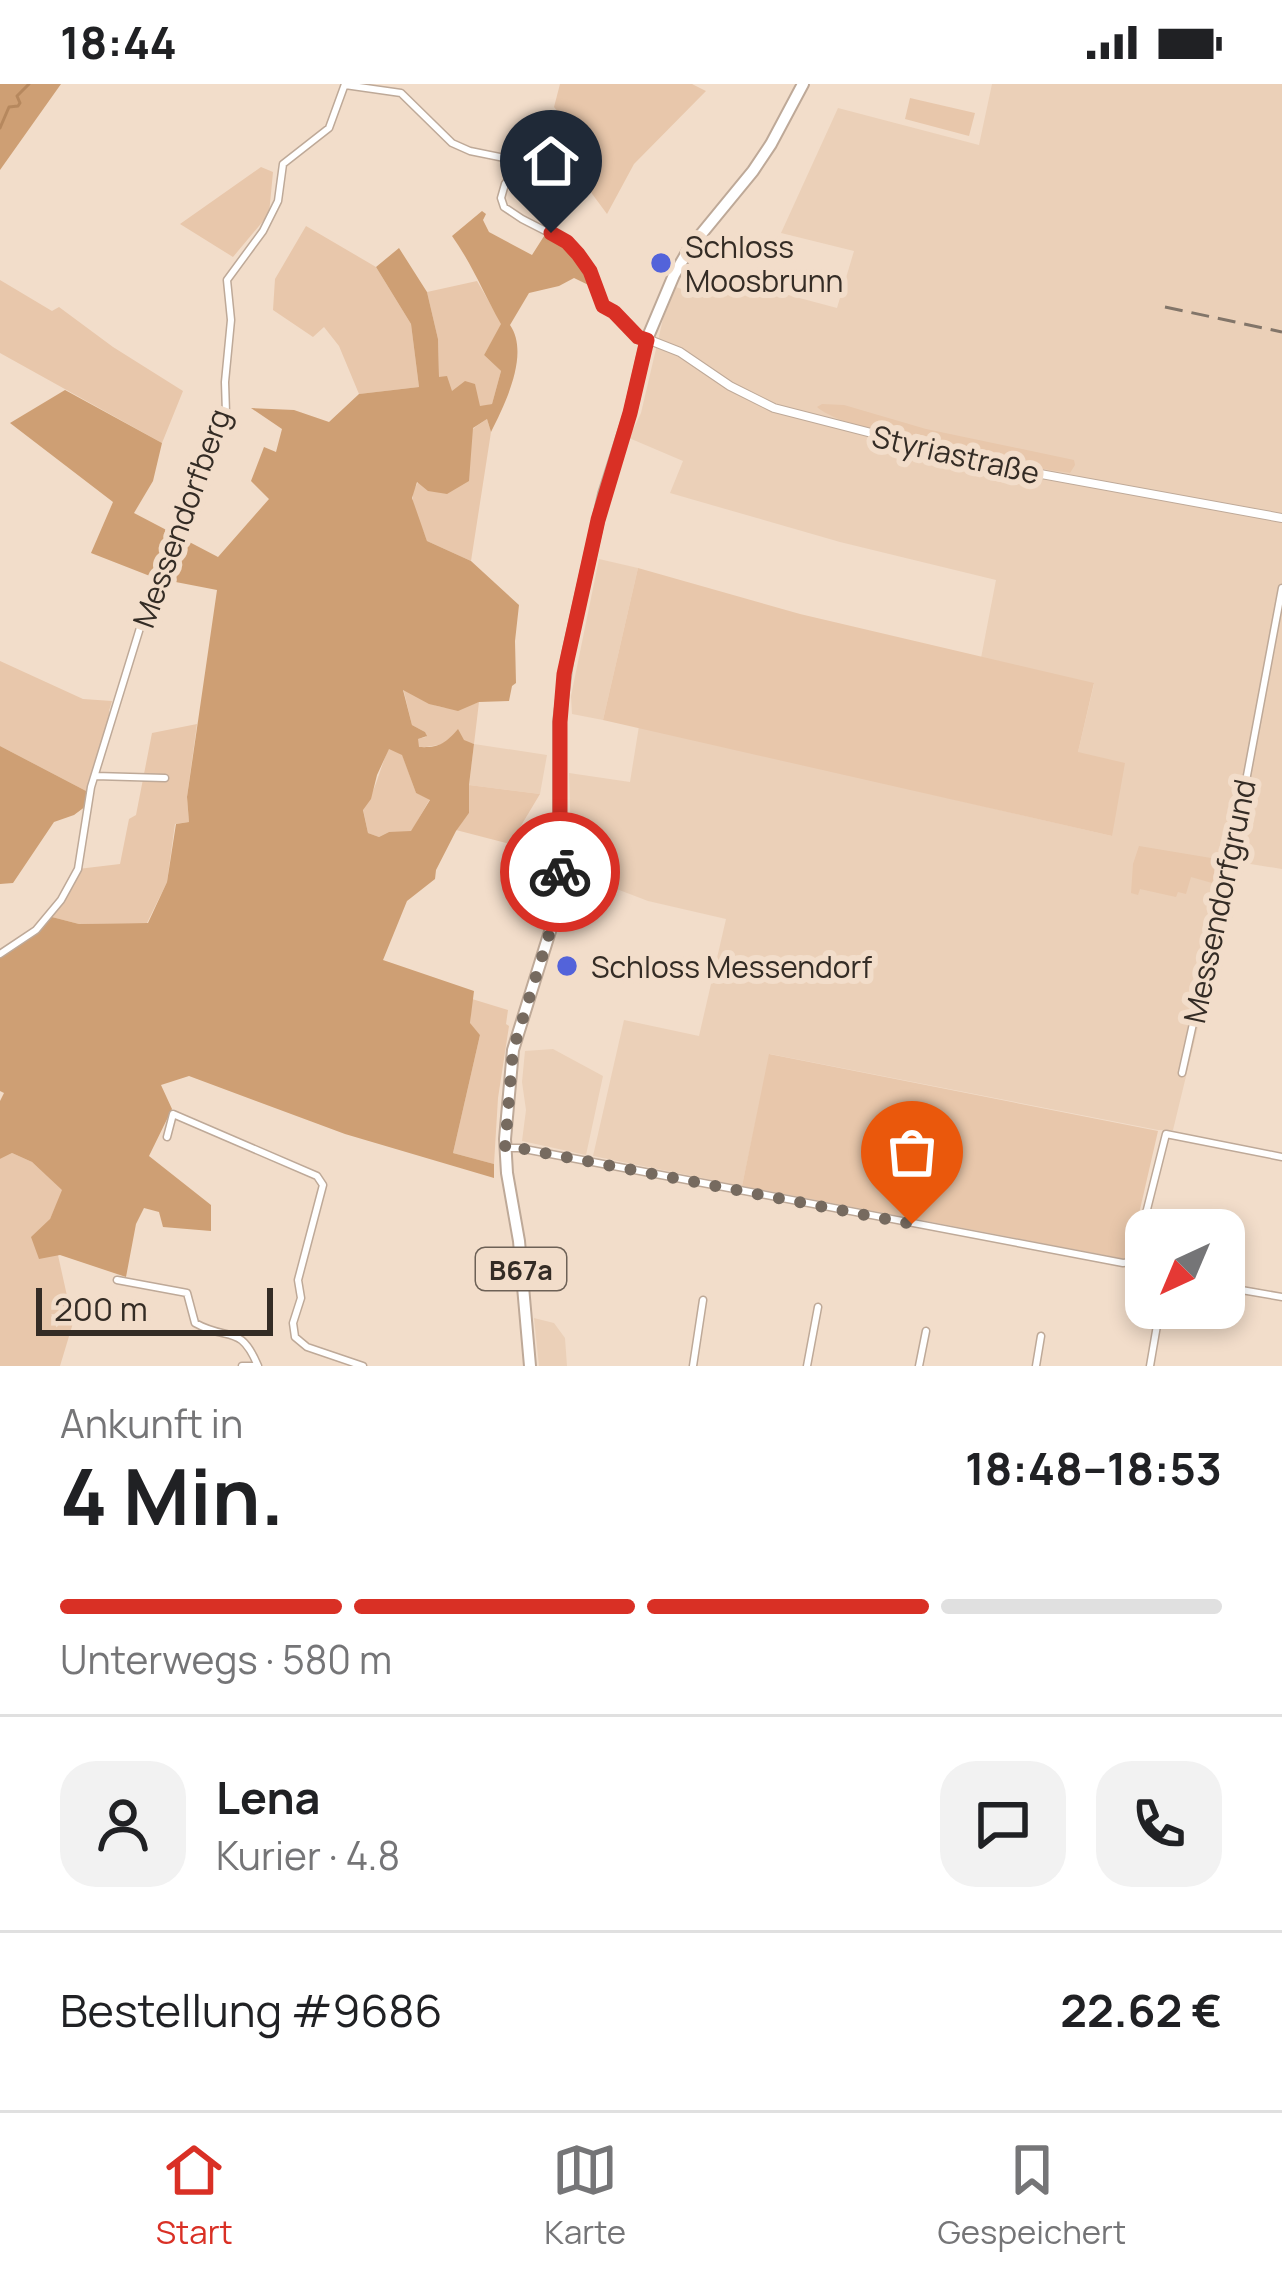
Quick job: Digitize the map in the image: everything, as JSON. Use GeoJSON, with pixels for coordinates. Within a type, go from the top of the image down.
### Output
{"type":"FeatureCollection","features":[{"type":"Feature","properties":{"kind":"main road","name":"B67a"},"geometry":{"type":"LineString","coordinates":[[530,1366],[505,1148],[513,1050],[559,894],[560,713],[568,654],[601,507],[647,340],[689,249],[753,171],[803,84]]}},
{"type":"Feature","properties":{"kind":"street"},"geometry":{"type":"LineString","coordinates":[[345,84],[401,93],[452,143],[514,160],[515,172],[501,198],[504,207],[567,242],[590,271],[600,302],[647,340]]}},
{"type":"Feature","properties":{"kind":"street","name":"Messendorfberg"},"geometry":{"type":"LineString","coordinates":[[0,954],[36,930],[62,900],[78,869],[91,787],[160,563],[226,413],[231,320],[226,280],[271,216],[283,164],[329,128],[345,84]]}},
{"type":"Feature","properties":{"kind":"street","name":"Styriastraße"},"geometry":{"type":"LineString","coordinates":[[647,340],[680,352],[730,386],[774,408],[1008,468],[1282,518]]}},
{"type":"Feature","properties":{"kind":"street","name":"Messendorfgrund"},"geometry":{"type":"LineString","coordinates":[[1182,1073],[1232,855],[1282,588]]}},
{"type":"Feature","properties":{"kind":"street"},"geometry":{"type":"LineString","coordinates":[[95,776],[165,778]]}},
{"type":"Feature","properties":{"kind":"street"},"geometry":{"type":"LineString","coordinates":[[167,1137],[173,1114],[317,1177],[323,1185],[298,1280],[301,1298],[293,1323],[295,1337],[307,1347],[363,1366]]}},
{"type":"Feature","properties":{"kind":"street"},"geometry":{"type":"LineString","coordinates":[[1148,1209],[1166,1134],[1282,1157]]}},
{"type":"Feature","properties":{"kind":"street"},"geometry":{"type":"LineString","coordinates":[[505,1148],[1125,1262]]}},
{"type":"Feature","properties":{"kind":"street"},"geometry":{"type":"LineString","coordinates":[[117,1280],[188,1293],[195,1323],[248,1344],[258,1366],[242,1366]]}},
{"type":"Feature","properties":{"kind":"street"},"geometry":{"type":"LineString","coordinates":[[1245,1291],[1282,1297]]}},
{"type":"Feature","properties":{"kind":"street"},"geometry":{"type":"LineString","coordinates":[[693,1366],[703,1300]]}},
{"type":"Feature","properties":{"kind":"street"},"geometry":{"type":"LineString","coordinates":[[806,1366],[818,1307]]}},
{"type":"Feature","properties":{"kind":"street"},"geometry":{"type":"LineString","coordinates":[[1150,1366],[1156,1329]]}},
{"type":"Feature","properties":{"kind":"street"},"geometry":{"type":"LineString","coordinates":[[919,1366],[926,1331]]}},
{"type":"Feature","properties":{"kind":"street"},"geometry":{"type":"LineString","coordinates":[[1036,1366],[1041,1336]]}},
{"type":"Feature","properties":{"kind":"shaded area"},"geometry":{"type":"Polygon","coordinates":[[[0,84],[61,84],[0,170],[0,84]]]}},
{"type":"Feature","properties":{"kind":"shaded area"},"geometry":{"type":"Polygon","coordinates":[[[560,84],[692,84],[706,91],[634,164],[607,214],[573,168],[573,130],[554,107],[560,84]]]}},
{"type":"Feature","properties":{"kind":"shaded area"},"geometry":{"type":"Polygon","coordinates":[[[992,84],[1282,84],[1282,869],[1238,862],[1173,1130],[770,1054],[742,1186],[593,1156],[624,1020],[699,1036],[726,919],[648,901],[572,872],[569,773],[630,782],[639,726],[1112,836],[1078,752],[1094,684],[981,658],[996,580],[670,493],[683,461],[629,438],[641,413],[663,319],[676,287],[705,298],[716,272],[837,308],[854,251],[781,233],[838,108],[979,145],[992,84]]]}},
{"type":"Feature","properties":{"kind":"shaded area"},"geometry":{"type":"Polygon","coordinates":[[[910,98],[975,113],[969,136],[905,119],[910,98]]]}},
{"type":"Feature","properties":{"kind":"shaded area"},"geometry":{"type":"Polygon","coordinates":[[[261,167],[273,172],[269,214],[233,257],[180,224],[261,167]]]}},
{"type":"Feature","properties":{"kind":"shaded area"},"geometry":{"type":"Polygon","coordinates":[[[482,211],[489,232],[532,255],[546,233],[561,231],[593,265],[603,292],[574,278],[529,293],[510,325],[516,337],[516,364],[503,408],[491,432],[487,419],[473,428],[469,481],[447,494],[428,491],[417,482],[412,498],[427,541],[471,561],[519,605],[516,683],[509,701],[479,702],[458,711],[429,704],[403,690],[412,725],[427,736],[418,739],[419,747],[441,744],[458,729],[464,740],[474,744],[469,813],[435,879],[407,901],[383,960],[474,991],[470,1023],[480,1035],[453,1153],[494,1164],[494,1178],[345,1134],[189,1076],[161,1085],[172,1109],[149,1156],[211,1205],[211,1231],[163,1227],[159,1212],[144,1208],[136,1224],[126,1277],[60,1255],[39,1259],[31,1237],[50,1219],[62,1190],[32,1162],[12,1153],[0,1159],[4,1093],[0,1091],[0,954],[48,916],[79,924],[148,923],[167,882],[176,824],[189,822],[187,797],[217,590],[155,578],[91,553],[113,502],[10,423],[65,390],[162,443],[153,481],[134,513],[218,557],[269,499],[251,481],[264,447],[276,452],[282,429],[251,408],[294,410],[329,422],[359,394],[419,387],[411,324],[376,267],[399,248],[427,292],[438,339],[439,377],[447,376],[452,391],[465,381],[475,384],[480,406],[492,404],[501,371],[484,355],[501,324],[452,236],[482,211]],[[389,749],[363,810],[368,833],[379,837],[411,831],[430,800],[416,793],[402,755],[389,749]]]}},
{"type":"Feature","properties":{"kind":"shaded area"},"geometry":{"type":"Polygon","coordinates":[[[306,226],[376,267],[411,324],[419,387],[359,394],[339,346],[324,327],[313,337],[273,310],[275,279],[306,226]]]}},
{"type":"Feature","properties":{"kind":"shaded area"},"geometry":{"type":"Polygon","coordinates":[[[0,280],[52,311],[59,307],[183,391],[162,443],[0,353],[0,280]]]}},
{"type":"Feature","properties":{"kind":"shaded area"},"geometry":{"type":"Polygon","coordinates":[[[477,281],[502,324],[484,355],[501,371],[492,404],[480,407],[451,392],[439,378],[438,339],[427,292],[477,281]]]}},
{"type":"Feature","properties":{"kind":"shaded area"},"geometry":{"type":"Polygon","coordinates":[[[844,405],[926,429],[1074,460],[1075,465],[1070,473],[937,448],[834,417],[817,407],[844,405]]]}},
{"type":"Feature","properties":{"kind":"shaded area"},"geometry":{"type":"Polygon","coordinates":[[[487,419],[491,432],[471,561],[427,541],[413,495],[433,465],[487,419]]]}},
{"type":"Feature","properties":{"kind":"shaded area"},"geometry":{"type":"Polygon","coordinates":[[[599,559],[638,568],[603,720],[572,714],[571,696],[599,559]]]}},
{"type":"Feature","properties":{"kind":"shaded area"},"geometry":{"type":"Polygon","coordinates":[[[638,568],[800,614],[1094,683],[1078,752],[1125,763],[1112,836],[603,720],[638,568]]]}},
{"type":"Feature","properties":{"kind":"shaded area"},"geometry":{"type":"Polygon","coordinates":[[[0,661],[83,699],[112,701],[112,723],[88,792],[0,746],[0,661]]]}},
{"type":"Feature","properties":{"kind":"shaded area"},"geometry":{"type":"Polygon","coordinates":[[[403,688],[440,707],[479,702],[474,744],[418,747],[417,739],[426,737],[425,732],[412,725],[403,688]]]}},
{"type":"Feature","properties":{"kind":"shaded area"},"geometry":{"type":"Polygon","coordinates":[[[197,724],[187,797],[189,822],[175,824],[167,882],[147,923],[79,924],[48,916],[78,869],[120,864],[129,819],[136,815],[152,733],[197,724]]]}},
{"type":"Feature","properties":{"kind":"shaded area"},"geometry":{"type":"Polygon","coordinates":[[[474,744],[547,755],[540,794],[469,785],[474,744]]]}},
{"type":"Feature","properties":{"kind":"shaded area"},"geometry":{"type":"Polygon","coordinates":[[[0,746],[88,792],[86,806],[54,822],[13,883],[0,884],[0,746]]]}},
{"type":"Feature","properties":{"kind":"shaded area"},"geometry":{"type":"Polygon","coordinates":[[[389,748],[402,754],[416,793],[430,799],[411,832],[379,837],[368,833],[363,809],[389,748]]]}},
{"type":"Feature","properties":{"kind":"shaded area"},"geometry":{"type":"Polygon","coordinates":[[[469,785],[540,794],[510,844],[456,830],[469,813],[469,785]]]}},
{"type":"Feature","properties":{"kind":"shaded area"},"geometry":{"type":"Polygon","coordinates":[[[1139,846],[1223,860],[1212,883],[1191,877],[1186,894],[1178,892],[1176,897],[1140,889],[1138,895],[1131,893],[1139,846]]]}},
{"type":"Feature","properties":{"kind":"shaded area"},"geometry":{"type":"Polygon","coordinates":[[[472,999],[508,1010],[494,1164],[453,1153],[480,1035],[470,1024],[472,999]]]}},
{"type":"Feature","properties":{"kind":"shaded area"},"geometry":{"type":"Polygon","coordinates":[[[553,1049],[603,1076],[586,1155],[522,1141],[525,1051],[553,1049]]]}},
{"type":"Feature","properties":{"kind":"shaded area"},"geometry":{"type":"Polygon","coordinates":[[[769,1054],[1158,1131],[1140,1209],[1125,1209],[1125,1259],[742,1186],[769,1054]]]}},
{"type":"Feature","properties":{"kind":"shaded area"},"geometry":{"type":"Polygon","coordinates":[[[12,1153],[32,1162],[63,1190],[50,1219],[73,1323],[60,1366],[0,1366],[0,1159],[12,1153]]]}},
{"type":"Feature","properties":{"kind":"shaded area"},"geometry":{"type":"Polygon","coordinates":[[[534,1318],[554,1323],[565,1338],[567,1366],[539,1366],[534,1318]]]}},
{"type":"Feature","properties":{"kind":"waterway"},"geometry":{"type":"LineString","coordinates":[[0,128],[9,107],[18,106],[17,96],[29,84]]}},
{"type":"Feature","properties":{"kind":"railway"},"geometry":{"type":"LineString","coordinates":[[1165,307],[1282,332]]}},
{"type":"Feature","properties":{"kind":"way so far"},"geometry":{"type":"LineString","coordinates":[[560,872],[552,925],[513,1050],[505,1148],[912,1224]]}},
{"type":"Feature","properties":{"kind":"place","name":"Schloss Moosbrunn"},"geometry":{"type":"Point","coordinates":[661,263]}},
{"type":"Feature","properties":{"kind":"place","name":"Schloss Messendorf"},"geometry":{"type":"Point","coordinates":[567,966]}},
{"type":"Feature","properties":{"kind":"route"},"geometry":{"type":"LineString","coordinates":[[551,233],[578,254],[595,281],[603,306],[647,340],[604,494],[564,674],[560,872]]}}]}
